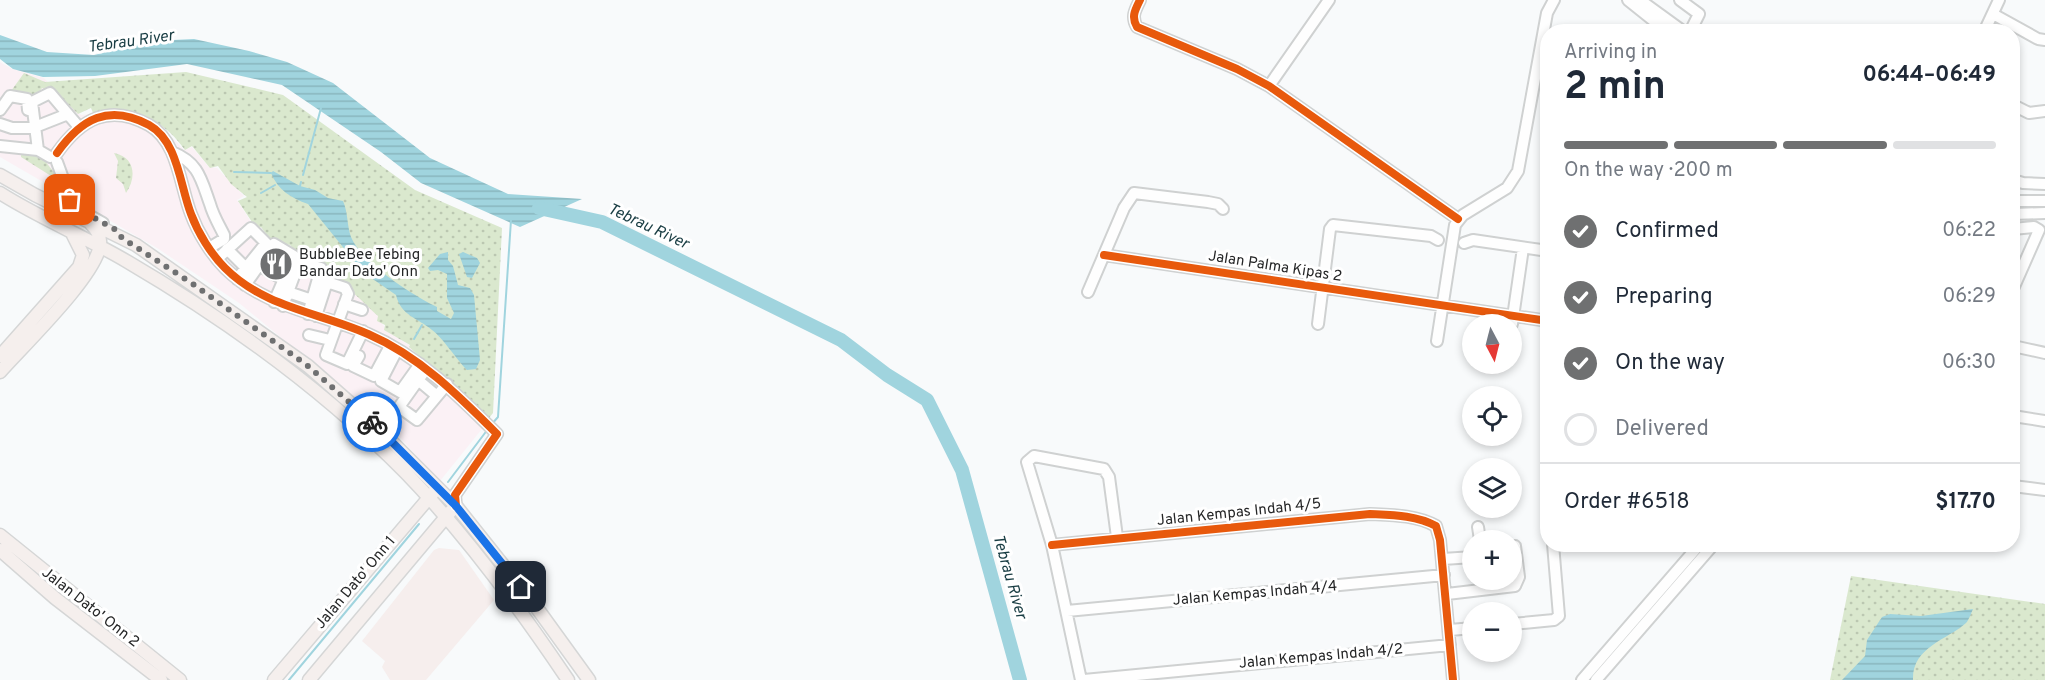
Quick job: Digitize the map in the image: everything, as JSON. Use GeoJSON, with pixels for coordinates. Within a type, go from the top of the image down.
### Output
{"type":"FeatureCollection","features":[{"type":"Feature","properties":{"kind":"main road"},"geometry":{"type":"LineString","coordinates":[[0,175],[122,238],[193,284],[308,366],[374,424],[456,506],[534,604],[588,680]]}},
{"type":"Feature","properties":{"kind":"main road"},"geometry":{"type":"LineString","coordinates":[[0,193],[26,210],[127,261],[206,312],[299,378],[404,472],[446,517],[523,613],[568,680]]}},
{"type":"Feature","properties":{"kind":"main road"},"geometry":{"type":"LineString","coordinates":[[0,372],[91,269],[100,248],[98,234],[87,220]]}},
{"type":"Feature","properties":{"kind":"main road"},"geometry":{"type":"LineString","coordinates":[[0,356],[83,261],[81,248],[71,232]]}},
{"type":"Feature","properties":{"kind":"main road"},"geometry":{"type":"LineString","coordinates":[[91,269],[103,263],[127,261]]}},
{"type":"Feature","properties":{"kind":"main road"},"geometry":{"type":"LineString","coordinates":[[404,472],[415,496],[409,521]]}},
{"type":"Feature","properties":{"kind":"main road","name":"Jalan Dato' Onn 1"},"geometry":{"type":"LineString","coordinates":[[274,680],[438,487]]}},
{"type":"Feature","properties":{"kind":"main road","name":"Jalan Dato' Onn 1"},"geometry":{"type":"LineString","coordinates":[[309,680],[424,541],[456,506]]}},
{"type":"Feature","properties":{"kind":"main road"},"geometry":{"type":"LineString","coordinates":[[424,541],[435,535],[450,534],[471,548]]}},
{"type":"Feature","properties":{"kind":"main road","name":"Jalan Dato' Onn 2"},"geometry":{"type":"LineString","coordinates":[[0,535],[180,680]]}},
{"type":"Feature","properties":{"kind":"main road","name":"Jalan Dato' Onn 2"},"geometry":{"type":"LineString","coordinates":[[0,550],[55,598],[161,680]]}},
{"type":"Feature","properties":{"kind":"street"},"geometry":{"type":"LineString","coordinates":[[1140,0],[1134,11],[1133,21],[1137,27],[1237,69],[1269,86],[1458,219]]}},
{"type":"Feature","properties":{"kind":"street"},"geometry":{"type":"LineString","coordinates":[[1269,86],[1329,0]]}},
{"type":"Feature","properties":{"kind":"street"},"geometry":{"type":"LineString","coordinates":[[1545,24],[1547,13],[1554,0]]}},
{"type":"Feature","properties":{"kind":"street"},"geometry":{"type":"LineString","coordinates":[[1628,0],[1658,24]]}},
{"type":"Feature","properties":{"kind":"street"},"geometry":{"type":"LineString","coordinates":[[1640,0],[1673,24]]}},
{"type":"Feature","properties":{"kind":"street"},"geometry":{"type":"LineString","coordinates":[[1680,0],[1699,14],[1694,24]]}},
{"type":"Feature","properties":{"kind":"street"},"geometry":{"type":"LineString","coordinates":[[1988,24],[1999,0]]}},
{"type":"Feature","properties":{"kind":"street"},"geometry":{"type":"LineString","coordinates":[[1993,14],[2011,24]]}},
{"type":"Feature","properties":{"kind":"street"},"geometry":{"type":"LineString","coordinates":[[2020,29],[2038,39],[2045,40]]}},
{"type":"Feature","properties":{"kind":"street"},"geometry":{"type":"LineString","coordinates":[[1437,341],[1453,234],[1458,219],[1507,189],[1518,171],[1540,51]]}},
{"type":"Feature","properties":{"kind":"street"},"geometry":{"type":"LineString","coordinates":[[35,149],[32,102],[50,93],[78,126]]}},
{"type":"Feature","properties":{"kind":"street"},"geometry":{"type":"LineString","coordinates":[[0,110],[10,96],[27,99],[33,128]]}},
{"type":"Feature","properties":{"kind":"street"},"geometry":{"type":"LineString","coordinates":[[2020,108],[2029,113],[2045,111]]}},
{"type":"Feature","properties":{"kind":"street"},"geometry":{"type":"LineString","coordinates":[[0,124],[12,128],[33,128],[68,114]]}},
{"type":"Feature","properties":{"kind":"street"},"geometry":{"type":"LineString","coordinates":[[55,157],[78,126],[99,116],[128,116],[151,126],[167,142],[172,152],[192,216],[209,248],[241,282],[278,304],[366,333],[394,348],[447,384],[497,434],[455,495],[456,506]]}},
{"type":"Feature","properties":{"kind":"street"},"geometry":{"type":"LineString","coordinates":[[0,146],[35,149],[55,157],[73,206],[116,230],[122,238]]}},
{"type":"Feature","properties":{"kind":"street"},"geometry":{"type":"LineString","coordinates":[[172,152],[193,164],[201,175],[210,207],[224,236],[224,239],[209,248]]}},
{"type":"Feature","properties":{"kind":"street"},"geometry":{"type":"LineString","coordinates":[[2020,182],[2045,183]]}},
{"type":"Feature","properties":{"kind":"street"},"geometry":{"type":"LineString","coordinates":[[1088,292],[1128,200],[1134,193],[1208,202],[1218,204],[1223,209]]}},
{"type":"Feature","properties":{"kind":"street"},"geometry":{"type":"LineString","coordinates":[[2020,201],[2045,201]]}},
{"type":"Feature","properties":{"kind":"street"},"geometry":{"type":"LineString","coordinates":[[2020,214],[2045,213]]}},
{"type":"Feature","properties":{"kind":"street"},"geometry":{"type":"LineString","coordinates":[[2020,228],[2041,224]]}},
{"type":"Feature","properties":{"kind":"street"},"geometry":{"type":"LineString","coordinates":[[2020,273],[2041,224]]}},
{"type":"Feature","properties":{"kind":"street"},"geometry":{"type":"LineString","coordinates":[[1318,324],[1330,229],[1333,225],[1431,236],[1438,240]]}},
{"type":"Feature","properties":{"kind":"street"},"geometry":{"type":"LineString","coordinates":[[217,259],[251,228],[266,243],[246,268],[241,282]]}},
{"type":"Feature","properties":{"kind":"street"},"geometry":{"type":"LineString","coordinates":[[1464,243],[1473,240],[1540,250]]}},
{"type":"Feature","properties":{"kind":"street"},"geometry":{"type":"LineString","coordinates":[[241,282],[259,265],[274,244],[294,256],[284,280],[278,304]]}},
{"type":"Feature","properties":{"kind":"street"},"geometry":{"type":"LineString","coordinates":[[1513,314],[1523,248]]}},
{"type":"Feature","properties":{"kind":"street"},"geometry":{"type":"LineString","coordinates":[[227,249],[246,268]]}},
{"type":"Feature","properties":{"kind":"street","name":"Jalan Palma Kipas 2"},"geometry":{"type":"LineString","coordinates":[[1104,255],[1482,314]]}},
{"type":"Feature","properties":{"kind":"street"},"geometry":{"type":"LineString","coordinates":[[278,304],[288,292],[299,262],[321,268],[312,300],[312,315]]}},
{"type":"Feature","properties":{"kind":"street"},"geometry":{"type":"LineString","coordinates":[[259,265],[284,280]]}},
{"type":"Feature","properties":{"kind":"street"},"geometry":{"type":"LineString","coordinates":[[312,315],[327,282],[345,288],[348,294],[326,355],[347,364],[366,333]]}},
{"type":"Feature","properties":{"kind":"street"},"geometry":{"type":"LineString","coordinates":[[288,292],[312,300]]}},
{"type":"Feature","properties":{"kind":"street"},"geometry":{"type":"LineString","coordinates":[[344,304],[362,310]]}},
{"type":"Feature","properties":{"kind":"street","name":"Jalan Palma Kipas 2"},"geometry":{"type":"LineString","coordinates":[[1522,320],[1540,321]]}},
{"type":"Feature","properties":{"kind":"street"},"geometry":{"type":"LineString","coordinates":[[366,333],[354,366],[374,376],[394,348]]}},
{"type":"Feature","properties":{"kind":"street"},"geometry":{"type":"LineString","coordinates":[[309,335],[330,340]]}},
{"type":"Feature","properties":{"kind":"street"},"geometry":{"type":"LineString","coordinates":[[394,348],[381,381],[400,392],[423,366]]}},
{"type":"Feature","properties":{"kind":"street"},"geometry":{"type":"LineString","coordinates":[[2020,348],[2045,353]]}},
{"type":"Feature","properties":{"kind":"street"},"geometry":{"type":"LineString","coordinates":[[423,366],[418,380],[399,407],[417,420],[447,384]]}},
{"type":"Feature","properties":{"kind":"street"},"geometry":{"type":"LineString","coordinates":[[418,380],[437,396]]}},
{"type":"Feature","properties":{"kind":"street"},"geometry":{"type":"LineString","coordinates":[[2020,418],[2045,421]]}},
{"type":"Feature","properties":{"kind":"street"},"geometry":{"type":"LineString","coordinates":[[1083,680],[1052,545],[1026,462],[1034,456],[1104,469],[1109,477],[1117,537]]}},
{"type":"Feature","properties":{"kind":"street"},"geometry":{"type":"LineString","coordinates":[[2020,487],[2045,490]]}},
{"type":"Feature","properties":{"kind":"street","name":"Jalan Kempas Indah 4/5"},"geometry":{"type":"LineString","coordinates":[[1052,545],[1370,514],[1404,516],[1436,526],[1443,559]]}},
{"type":"Feature","properties":{"kind":"street"},"geometry":{"type":"LineString","coordinates":[[1522,623],[1554,620],[1559,616],[1554,552]]}},
{"type":"Feature","properties":{"kind":"street"},"geometry":{"type":"LineString","coordinates":[[1596,680],[1694,552]]}},
{"type":"Feature","properties":{"kind":"street"},"geometry":{"type":"LineString","coordinates":[[1582,680],[1706,552]]}},
{"type":"Feature","properties":{"kind":"street"},"geometry":{"type":"LineString","coordinates":[[1453,680],[1443,559],[1462,558]]}},
{"type":"Feature","properties":{"kind":"street","name":"Jalan Kempas Indah 4/4"},"geometry":{"type":"LineString","coordinates":[[1067,611],[1444,575]]}},
{"type":"Feature","properties":{"kind":"street"},"geometry":{"type":"LineString","coordinates":[[1447,594],[1481,590]]}},
{"type":"Feature","properties":{"kind":"street"},"geometry":{"type":"LineString","coordinates":[[1450,630],[1462,629]]}},
{"type":"Feature","properties":{"kind":"street","name":"Jalan Kempas Indah 4/2"},"geometry":{"type":"LineString","coordinates":[[1083,680],[1450,645]]}},
{"type":"Feature","properties":{"kind":"shaded area"},"geometry":{"type":"Polygon","coordinates":[[[0,62],[12,69],[44,78],[81,115],[107,112],[147,119],[160,125],[184,150],[192,147],[209,167],[217,168],[244,196],[237,200],[255,228],[260,229],[270,242],[289,246],[297,255],[323,267],[350,288],[378,316],[386,330],[409,345],[415,353],[490,419],[440,481],[392,429],[239,303],[157,248],[0,157],[0,62]]]}},
{"type":"Feature","properties":{"kind":"shaded area"},"geometry":{"type":"Polygon","coordinates":[[[439,548],[459,550],[494,600],[426,680],[390,680],[382,667],[385,661],[362,641],[434,550],[439,548]]]}},
{"type":"Feature","properties":{"kind":"green space"},"geometry":{"type":"Polygon","coordinates":[[[186,72],[283,95],[415,190],[502,228],[493,413],[489,418],[409,347],[410,345],[384,330],[385,325],[377,321],[378,316],[352,292],[339,282],[323,275],[325,267],[310,258],[298,259],[298,255],[290,245],[271,241],[261,227],[256,228],[238,201],[247,197],[231,184],[218,166],[210,168],[192,146],[185,150],[167,130],[145,116],[133,112],[107,110],[93,113],[91,108],[78,114],[63,99],[42,88],[30,99],[11,91],[24,73],[45,82],[186,72]]]}},
{"type":"Feature","properties":{"kind":"green space"},"geometry":{"type":"Polygon","coordinates":[[[21,153],[36,153],[43,156],[59,181],[21,157],[21,153]]]}},
{"type":"Feature","properties":{"kind":"green space"},"geometry":{"type":"Polygon","coordinates":[[[114,153],[126,159],[132,168],[132,181],[126,193],[123,184],[116,178],[118,161],[114,153]]]}},
{"type":"Feature","properties":{"kind":"green space"},"geometry":{"type":"Polygon","coordinates":[[[1851,576],[2045,604],[2045,680],[1830,680],[1851,576]]]}},
{"type":"Feature","properties":{"kind":"water"},"geometry":{"type":"Polygon","coordinates":[[[0,35],[47,52],[94,55],[152,41],[194,39],[249,51],[287,62],[333,83],[430,158],[508,194],[582,199],[520,227],[421,183],[381,152],[282,85],[187,64],[95,76],[43,77],[13,69],[0,59],[0,35]]]}},
{"type":"Feature","properties":{"kind":"water"},"geometry":{"type":"Polygon","coordinates":[[[273,171],[328,198],[343,201],[351,237],[366,257],[389,277],[437,307],[437,311],[451,319],[454,313],[447,298],[447,274],[438,270],[430,271],[428,268],[440,254],[448,252],[448,260],[453,266],[458,285],[470,288],[474,295],[480,360],[476,369],[467,370],[436,333],[402,308],[396,295],[364,273],[308,204],[281,189],[271,173],[273,171]]]}},
{"type":"Feature","properties":{"kind":"water"},"geometry":{"type":"Polygon","coordinates":[[[463,252],[477,258],[480,263],[472,278],[467,277],[459,254],[463,252]]]}},
{"type":"Feature","properties":{"kind":"water"},"geometry":{"type":"Polygon","coordinates":[[[1973,609],[1966,623],[1924,652],[1914,669],[1913,680],[1842,680],[1865,656],[1867,640],[1882,617],[1890,614],[1921,616],[1973,609]]]}},
{"type":"Feature","properties":{"kind":"waterway"},"geometry":{"type":"LineString","coordinates":[[303,175],[321,108]]}},
{"type":"Feature","properties":{"kind":"waterway"},"geometry":{"type":"LineString","coordinates":[[234,172],[271,173]]}},
{"type":"Feature","properties":{"kind":"waterway"},"geometry":{"type":"LineString","coordinates":[[300,186],[301,182]]}},
{"type":"Feature","properties":{"kind":"waterway"},"geometry":{"type":"LineString","coordinates":[[261,193],[275,185]]}},
{"type":"Feature","properties":{"kind":"waterway","name":"Tebrau River"},"geometry":{"type":"LineString","coordinates":[[539,208],[602,222],[841,340],[887,375],[927,400],[962,470],[1020,680]]}},
{"type":"Feature","properties":{"kind":"waterway"},"geometry":{"type":"LineString","coordinates":[[491,425],[498,417],[511,220]]}},
{"type":"Feature","properties":{"kind":"waterway"},"geometry":{"type":"LineString","coordinates":[[414,339],[422,325]]}},
{"type":"Feature","properties":{"kind":"waterway"},"geometry":{"type":"LineString","coordinates":[[448,482],[488,429]]}},
{"type":"Feature","properties":{"kind":"waterway"},"geometry":{"type":"LineString","coordinates":[[289,680],[419,524]]}},
{"type":"Feature","properties":{"kind":"waterway"},"geometry":{"type":"LineString","coordinates":[[39,576],[122,641]]}},
{"type":"Feature","properties":{"kind":"cycle path"},"geometry":{"type":"LineString","coordinates":[[1140,0],[1134,17],[1137,27],[1237,69],[1269,86],[1458,219]]}},
{"type":"Feature","properties":{"kind":"cycle path"},"geometry":{"type":"LineString","coordinates":[[57,153],[76,131],[97,118],[121,115],[135,118],[149,125],[159,132],[172,153],[194,221],[210,250],[225,268],[257,292],[275,301],[349,326],[387,343],[421,365],[452,391],[497,434],[455,495],[456,506]]}},
{"type":"Feature","properties":{"kind":"cycle path"},"geometry":{"type":"LineString","coordinates":[[1104,255],[1540,320]]}},
{"type":"Feature","properties":{"kind":"cycle path"},"geometry":{"type":"LineString","coordinates":[[1052,545],[1370,514],[1404,516],[1428,522],[1436,526],[1440,540],[1453,680]]}},
{"type":"Feature","properties":{"kind":"way so far"},"geometry":{"type":"LineString","coordinates":[[70,200],[73,206],[116,230],[122,238],[193,284],[308,366],[372,422]]}},
{"type":"Feature","properties":{"kind":"place","name":"BubbleBee Tebing Bandar Dato' Onn"},"geometry":{"type":"Point","coordinates":[276,264]}},
{"type":"Feature","properties":{"kind":"route"},"geometry":{"type":"LineString","coordinates":[[372,422],[456,506],[521,587]]}}]}
